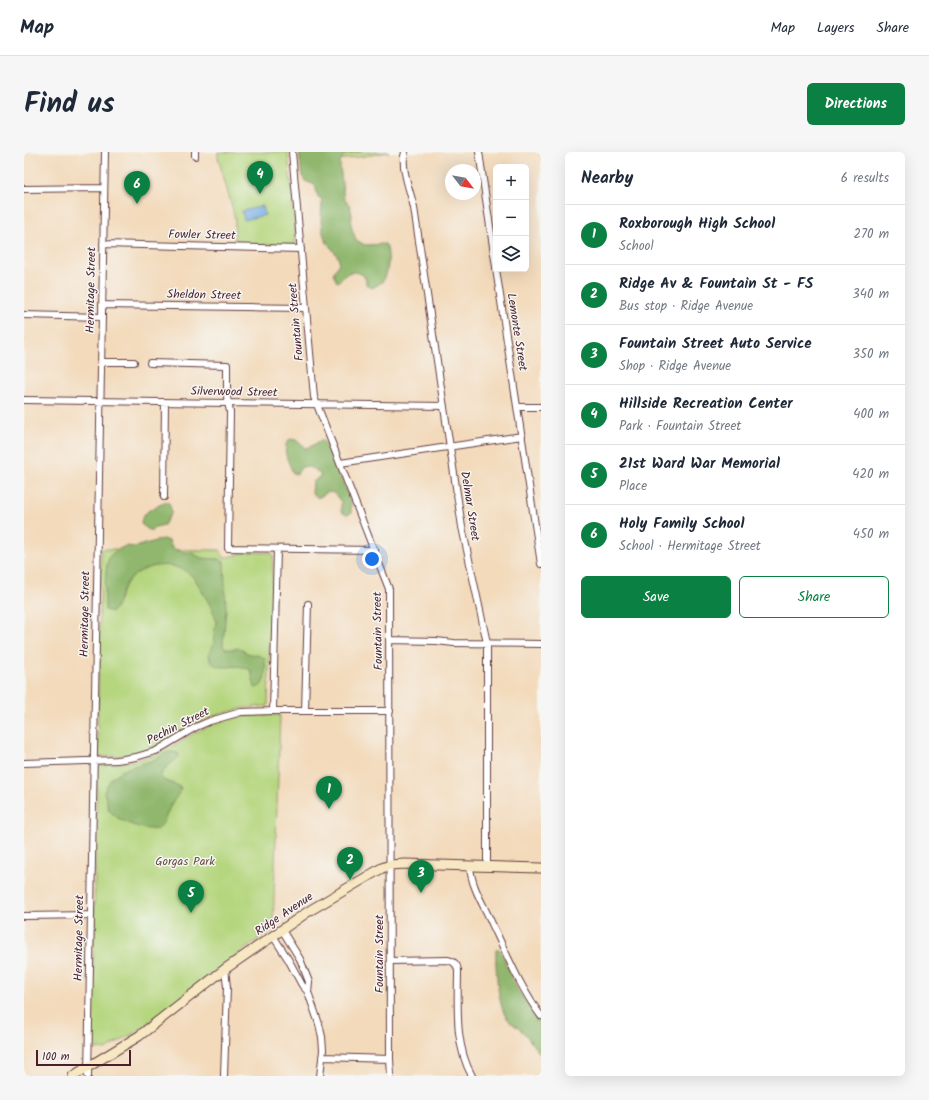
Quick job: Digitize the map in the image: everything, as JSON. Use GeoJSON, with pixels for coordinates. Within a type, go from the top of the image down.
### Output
{"type":"FeatureCollection","features":[{"type":"Feature","properties":{"kind":"main road","name":"Ridge Avenue"},"geometry":{"type":"LineString","coordinates":[[73,1076],[88,1072],[148,1030],[225,969],[324,902],[373,873],[390,866],[405,864],[541,868]]}},
{"type":"Feature","properties":{"kind":"street","name":"Hermitage Street"},"geometry":{"type":"LineString","coordinates":[[88,1072],[105,152]]}},
{"type":"Feature","properties":{"kind":"street","name":"Fountain Street"},"geometry":{"type":"LineString","coordinates":[[292,152],[314,395],[389,589],[391,1076]]}},
{"type":"Feature","properties":{"kind":"street","name":"Delmar Street"},"geometry":{"type":"LineString","coordinates":[[405,152],[404,168],[414,208],[463,533],[487,643],[487,866]]}},
{"type":"Feature","properties":{"kind":"street","name":"Lemonte Street"},"geometry":{"type":"LineString","coordinates":[[479,152],[493,248]]}},
{"type":"Feature","properties":{"kind":"street"},"geometry":{"type":"LineString","coordinates":[[24,189],[104,188]]}},
{"type":"Feature","properties":{"kind":"street","name":"Fowler Street"},"geometry":{"type":"LineString","coordinates":[[103,244],[301,249]]}},
{"type":"Feature","properties":{"kind":"street","name":"Lemonte Street"},"geometry":{"type":"LineString","coordinates":[[497,272],[541,564]]}},
{"type":"Feature","properties":{"kind":"street","name":"Sheldon Street"},"geometry":{"type":"LineString","coordinates":[[102,304],[306,308]]}},
{"type":"Feature","properties":{"kind":"street"},"geometry":{"type":"LineString","coordinates":[[24,315],[102,317]]}},
{"type":"Feature","properties":{"kind":"street"},"geometry":{"type":"LineString","coordinates":[[101,362],[134,362]]}},
{"type":"Feature","properties":{"kind":"street"},"geometry":{"type":"LineString","coordinates":[[150,363],[227,365],[227,397],[230,412],[228,548],[374,550]]}},
{"type":"Feature","properties":{"kind":"street","name":"Silverwood Street"},"geometry":{"type":"LineString","coordinates":[[24,400],[444,406]]}},
{"type":"Feature","properties":{"kind":"street"},"geometry":{"type":"LineString","coordinates":[[164,497],[165,402]]}},
{"type":"Feature","properties":{"kind":"street"},"geometry":{"type":"LineString","coordinates":[[517,406],[541,407]]}},
{"type":"Feature","properties":{"kind":"street"},"geometry":{"type":"LineString","coordinates":[[340,463],[522,436]]}},
{"type":"Feature","properties":{"kind":"street"},"geometry":{"type":"LineString","coordinates":[[273,711],[277,549]]}},
{"type":"Feature","properties":{"kind":"street"},"geometry":{"type":"LineString","coordinates":[[305,711],[308,604]]}},
{"type":"Feature","properties":{"kind":"street"},"geometry":{"type":"LineString","coordinates":[[390,640],[454,643],[541,644]]}},
{"type":"Feature","properties":{"kind":"street","name":"Pechin Street"},"geometry":{"type":"LineString","coordinates":[[24,763],[122,760],[150,753],[174,741],[196,727],[224,716],[241,712],[390,711]]}},
{"type":"Feature","properties":{"kind":"street"},"geometry":{"type":"LineString","coordinates":[[470,866],[474,885],[521,985],[541,1016]]}},
{"type":"Feature","properties":{"kind":"street"},"geometry":{"type":"LineString","coordinates":[[24,916],[91,915]]}},
{"type":"Feature","properties":{"kind":"street"},"geometry":{"type":"LineString","coordinates":[[282,930],[300,959],[309,982],[308,992]]}},
{"type":"Feature","properties":{"kind":"street"},"geometry":{"type":"LineString","coordinates":[[273,936],[302,985],[308,992],[321,1031],[323,1044],[320,1076]]}},
{"type":"Feature","properties":{"kind":"street"},"geometry":{"type":"LineString","coordinates":[[390,961],[448,960],[455,963],[458,970],[459,1040],[464,1058],[472,1076]]}},
{"type":"Feature","properties":{"kind":"street"},"geometry":{"type":"LineString","coordinates":[[224,1076],[228,987],[225,969]]}},
{"type":"Feature","properties":{"kind":"street"},"geometry":{"type":"LineString","coordinates":[[322,1057],[390,1059]]}},
{"type":"Feature","properties":{"kind":"green space"},"geometry":{"type":"Polygon","coordinates":[[[218,152],[288,152],[296,240],[295,245],[234,245],[235,218],[218,157],[218,152]]]}},
{"type":"Feature","properties":{"kind":"green space"},"geometry":{"type":"Polygon","coordinates":[[[299,152],[389,152],[333,161],[299,152]]]}},
{"type":"Feature","properties":{"kind":"green space"},"geometry":{"type":"Polygon","coordinates":[[[299,152],[362,152],[347,154],[340,161],[340,166],[344,199],[350,206],[352,215],[351,226],[356,240],[365,245],[385,244],[387,247],[387,273],[383,281],[372,288],[366,284],[366,280],[363,275],[356,272],[347,274],[337,282],[333,274],[338,266],[339,260],[337,255],[329,246],[322,231],[322,199],[318,197],[315,185],[305,181],[302,176],[299,152]]]}},
{"type":"Feature","properties":{"kind":"green space"},"geometry":{"type":"Polygon","coordinates":[[[290,439],[296,440],[305,448],[310,447],[321,440],[326,444],[348,494],[351,513],[347,515],[341,512],[341,502],[334,493],[328,492],[318,498],[312,494],[313,482],[321,476],[315,470],[307,467],[301,467],[297,474],[293,473],[286,456],[286,447],[290,439]]]}},
{"type":"Feature","properties":{"kind":"green space"},"geometry":{"type":"Polygon","coordinates":[[[166,502],[169,503],[172,512],[164,525],[155,527],[150,531],[141,524],[146,513],[166,502]]]}},
{"type":"Feature","properties":{"kind":"green space"},"geometry":{"type":"Polygon","coordinates":[[[163,539],[169,541],[172,548],[181,552],[192,553],[201,558],[219,559],[224,562],[226,609],[223,646],[225,649],[238,648],[248,653],[259,655],[265,659],[264,681],[259,687],[255,688],[251,671],[246,668],[236,666],[219,666],[214,665],[210,661],[209,653],[214,643],[216,622],[215,616],[208,601],[192,576],[177,567],[151,567],[136,574],[129,580],[124,588],[114,610],[112,612],[105,610],[106,574],[110,556],[117,550],[126,546],[135,547],[163,539]]]}},
{"type":"Feature","properties":{"kind":"green space"},"geometry":{"type":"Polygon","coordinates":[[[101,549],[220,550],[224,558],[247,552],[272,553],[268,706],[244,708],[217,715],[204,720],[150,749],[119,756],[99,757],[97,754],[101,549]]]}},
{"type":"Feature","properties":{"kind":"green space","name":"Gorgas Park"},"geometry":{"type":"Polygon","coordinates":[[[280,715],[273,929],[217,969],[142,1028],[106,1050],[97,1049],[92,1043],[92,1034],[97,768],[100,765],[132,761],[148,757],[163,751],[219,722],[235,718],[280,715]]]}},
{"type":"Feature","properties":{"kind":"green space"},"geometry":{"type":"Polygon","coordinates":[[[171,752],[178,753],[179,756],[164,770],[160,777],[165,781],[181,788],[163,823],[158,829],[138,827],[123,821],[112,813],[108,808],[104,793],[111,779],[116,774],[129,768],[151,761],[163,754],[171,752]]]}},
{"type":"Feature","properties":{"kind":"green space"},"geometry":{"type":"Polygon","coordinates":[[[499,949],[517,989],[541,1022],[541,1055],[526,1035],[507,1018],[504,1013],[499,996],[496,966],[496,950],[499,949]]]}},
{"type":"Feature","properties":{"kind":"water"},"geometry":{"type":"Polygon","coordinates":[[[263,206],[265,215],[244,220],[242,211],[263,206]]]}},
{"type":"Feature","properties":{"kind":"place","name":"Hillside Recreation Center"},"geometry":{"type":"Point","coordinates":[260,194]}},
{"type":"Feature","properties":{"kind":"place","name":"Holy Family School"},"geometry":{"type":"Point","coordinates":[137,204]}},
{"type":"Feature","properties":{"kind":"place","name":"Roxborough High School"},"geometry":{"type":"Point","coordinates":[329,809]}},
{"type":"Feature","properties":{"kind":"place","name":"Ridge Av & Fountain St - FS"},"geometry":{"type":"Point","coordinates":[350,880]}},
{"type":"Feature","properties":{"kind":"place","name":"Fountain Street Auto Service"},"geometry":{"type":"Point","coordinates":[421,893]}},
{"type":"Feature","properties":{"kind":"place","name":"21st Ward War Memorial"},"geometry":{"type":"Point","coordinates":[191,913]}}]}
